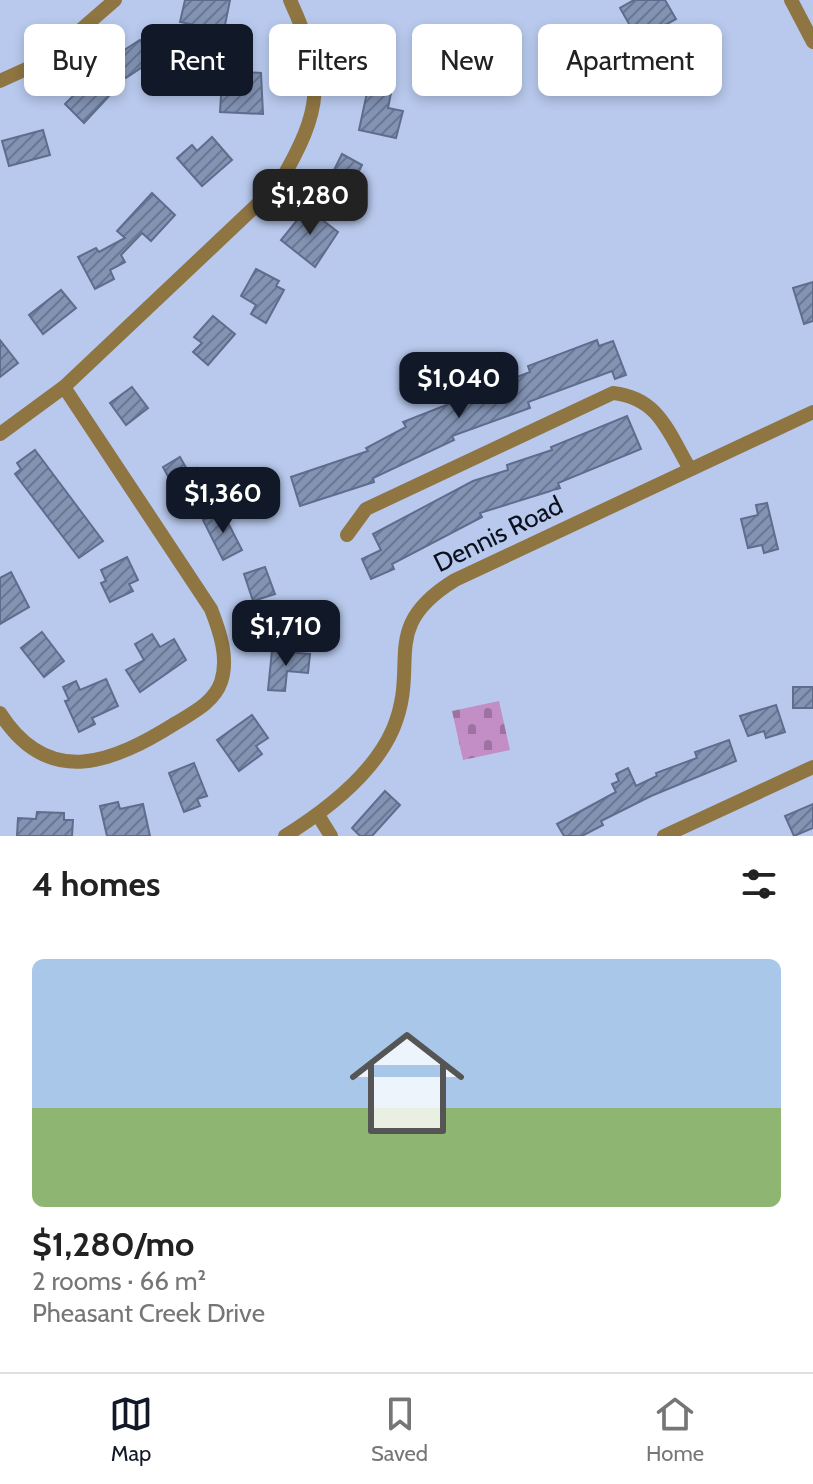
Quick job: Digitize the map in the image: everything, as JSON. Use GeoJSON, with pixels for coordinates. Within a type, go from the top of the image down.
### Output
{"type":"FeatureCollection","features":[{"type":"Feature","properties":{"kind":"street"},"geometry":{"type":"LineString","coordinates":[[0,81],[46,60],[115,0]]}},
{"type":"Feature","properties":{"kind":"street"},"geometry":{"type":"LineString","coordinates":[[0,434],[64,387],[279,184],[293,160],[312,114],[316,79],[311,45],[290,0]]}},
{"type":"Feature","properties":{"kind":"street"},"geometry":{"type":"LineString","coordinates":[[791,0],[813,42]]}},
{"type":"Feature","properties":{"kind":"street"},"geometry":{"type":"LineString","coordinates":[[0,713],[30,747],[53,759],[97,762],[135,749],[209,702],[220,684],[224,666],[221,633],[211,609],[64,387]]}},
{"type":"Feature","properties":{"kind":"street"},"geometry":{"type":"LineString","coordinates":[[347,535],[366,509],[613,393],[634,396],[654,409],[690,469]]}},
{"type":"Feature","properties":{"kind":"street","name":"Dennis Road"},"geometry":{"type":"LineString","coordinates":[[285,836],[318,815],[356,779],[392,730],[400,702],[405,637],[413,614],[429,596],[455,580],[813,412]]}},
{"type":"Feature","properties":{"kind":"street"},"geometry":{"type":"LineString","coordinates":[[664,836],[813,767]]}},
{"type":"Feature","properties":{"kind":"street"},"geometry":{"type":"LineString","coordinates":[[318,815],[331,836]]}},
{"type":"Feature","properties":{"kind":"green space"},"geometry":{"type":"Polygon","coordinates":[[[499,701],[510,750],[463,760],[452,711],[499,701]]]}},
{"type":"Feature","properties":{"kind":"building"},"geometry":{"type":"Polygon","coordinates":[[[185,0],[230,0],[225,24],[180,22],[185,0]]]}},
{"type":"Feature","properties":{"kind":"building"},"geometry":{"type":"Polygon","coordinates":[[[634,0],[665,0],[676,19],[667,24],[629,24],[620,8],[634,0]]]}},
{"type":"Feature","properties":{"kind":"building"},"geometry":{"type":"Polygon","coordinates":[[[141,42],[141,68],[126,78],[125,77],[125,50],[141,42]]]}},
{"type":"Feature","properties":{"kind":"building"},"geometry":{"type":"Polygon","coordinates":[[[253,73],[261,73],[263,114],[220,112],[221,96],[253,96],[253,73]]]}},
{"type":"Feature","properties":{"kind":"building"},"geometry":{"type":"Polygon","coordinates":[[[73,96],[109,96],[84,123],[65,104],[73,96]]]}},
{"type":"Feature","properties":{"kind":"building"},"geometry":{"type":"Polygon","coordinates":[[[366,96],[390,96],[388,108],[403,111],[396,138],[359,130],[366,96]]]}},
{"type":"Feature","properties":{"kind":"building"},"geometry":{"type":"Polygon","coordinates":[[[43,130],[50,155],[9,166],[2,141],[43,130]]]}},
{"type":"Feature","properties":{"kind":"building"},"geometry":{"type":"Polygon","coordinates":[[[212,137],[232,160],[202,186],[177,158],[192,145],[197,151],[212,137]]]}},
{"type":"Feature","properties":{"kind":"building"},"geometry":{"type":"Polygon","coordinates":[[[342,154],[362,165],[349,192],[328,182],[342,154]]]}},
{"type":"Feature","properties":{"kind":"building"},"geometry":{"type":"Polygon","coordinates":[[[152,193],[175,215],[151,241],[142,233],[121,255],[125,262],[110,270],[114,279],[95,289],[78,257],[96,248],[99,252],[125,238],[117,231],[152,193]]]}},
{"type":"Feature","properties":{"kind":"building"},"geometry":{"type":"Polygon","coordinates":[[[307,208],[338,232],[315,267],[281,240],[307,208]]]}},
{"type":"Feature","properties":{"kind":"building"},"geometry":{"type":"Polygon","coordinates":[[[256,269],[279,281],[276,286],[284,290],[266,323],[251,314],[256,305],[241,296],[256,269]]]}},
{"type":"Feature","properties":{"kind":"building"},"geometry":{"type":"Polygon","coordinates":[[[813,282],[813,321],[804,324],[793,288],[813,282]]]}},
{"type":"Feature","properties":{"kind":"building"},"geometry":{"type":"Polygon","coordinates":[[[61,290],[76,308],[43,334],[29,315],[61,290]]]}},
{"type":"Feature","properties":{"kind":"building"},"geometry":{"type":"Polygon","coordinates":[[[213,316],[235,334],[208,365],[193,352],[202,343],[194,337],[213,316]]]}},
{"type":"Feature","properties":{"kind":"building"},"geometry":{"type":"Polygon","coordinates":[[[0,340],[18,363],[0,377],[0,340]]]}},
{"type":"Feature","properties":{"kind":"building"},"geometry":{"type":"Polygon","coordinates":[[[597,340],[599,346],[613,341],[626,375],[615,379],[612,371],[528,402],[530,408],[452,436],[454,440],[373,478],[374,482],[300,506],[291,477],[368,451],[366,448],[406,427],[403,422],[530,372],[528,366],[597,340]]]}},
{"type":"Feature","properties":{"kind":"building"},"geometry":{"type":"Polygon","coordinates":[[[132,387],[148,408],[126,425],[110,403],[132,387]]]}},
{"type":"Feature","properties":{"kind":"building"},"geometry":{"type":"Polygon","coordinates":[[[627,416],[641,449],[558,483],[560,488],[480,513],[482,517],[392,564],[394,569],[371,579],[362,559],[381,550],[373,534],[473,481],[508,470],[507,465],[552,450],[551,447],[627,416]]]}},
{"type":"Feature","properties":{"kind":"building"},"geometry":{"type":"Polygon","coordinates":[[[35,450],[103,541],[79,558],[15,474],[21,469],[17,463],[35,450]]]}},
{"type":"Feature","properties":{"kind":"building"},"geometry":{"type":"Polygon","coordinates":[[[180,457],[189,473],[197,468],[209,489],[183,504],[163,467],[180,457]]]}},
{"type":"Feature","properties":{"kind":"building"},"geometry":{"type":"Polygon","coordinates":[[[767,503],[778,549],[764,553],[762,545],[748,548],[741,519],[758,515],[756,505],[767,503]]]}},
{"type":"Feature","properties":{"kind":"building"},"geometry":{"type":"Polygon","coordinates":[[[222,511],[242,550],[223,560],[203,520],[222,511]]]}},
{"type":"Feature","properties":{"kind":"building"},"geometry":{"type":"Polygon","coordinates":[[[127,557],[138,580],[129,584],[133,591],[110,602],[101,583],[106,581],[101,570],[127,557]]]}},
{"type":"Feature","properties":{"kind":"building"},"geometry":{"type":"Polygon","coordinates":[[[265,567],[275,594],[253,601],[244,574],[265,567]]]}},
{"type":"Feature","properties":{"kind":"building"},"geometry":{"type":"Polygon","coordinates":[[[11,572],[29,607],[0,624],[0,578],[11,572]]]}},
{"type":"Feature","properties":{"kind":"building"},"geometry":{"type":"Polygon","coordinates":[[[42,632],[64,661],[44,677],[21,648],[42,632]]]}},
{"type":"Feature","properties":{"kind":"building"},"geometry":{"type":"Polygon","coordinates":[[[152,634],[160,647],[174,639],[186,660],[140,692],[126,670],[144,660],[135,644],[152,634]]]}},
{"type":"Feature","properties":{"kind":"building"},"geometry":{"type":"Polygon","coordinates":[[[272,651],[310,654],[308,673],[287,671],[285,691],[268,690],[272,651]]]}},
{"type":"Feature","properties":{"kind":"building"},"geometry":{"type":"Polygon","coordinates":[[[106,679],[118,706],[92,718],[95,724],[79,732],[65,701],[69,700],[63,687],[76,681],[80,690],[106,679]]]}},
{"type":"Feature","properties":{"kind":"building"},"geometry":{"type":"Polygon","coordinates":[[[793,687],[813,687],[813,708],[793,708],[793,687]]]}},
{"type":"Feature","properties":{"kind":"building"},"geometry":{"type":"Polygon","coordinates":[[[776,705],[785,732],[766,738],[764,731],[748,736],[740,716],[776,705]]]}},
{"type":"Feature","properties":{"kind":"building"},"geometry":{"type":"Polygon","coordinates":[[[252,715],[268,738],[256,746],[262,754],[239,771],[217,740],[252,715]]]}},
{"type":"Feature","properties":{"kind":"building"},"geometry":{"type":"Polygon","coordinates":[[[729,740],[736,761],[651,796],[601,821],[603,825],[582,836],[564,836],[557,824],[616,792],[612,784],[619,781],[616,774],[628,768],[636,786],[657,776],[656,773],[697,758],[695,752],[729,740]]]}},
{"type":"Feature","properties":{"kind":"building"},"geometry":{"type":"Polygon","coordinates":[[[194,763],[207,796],[197,799],[200,806],[184,812],[169,773],[194,763]]]}},
{"type":"Feature","properties":{"kind":"building"},"geometry":{"type":"Polygon","coordinates":[[[385,791],[400,805],[372,836],[360,836],[352,828],[385,791]]]}},
{"type":"Feature","properties":{"kind":"building"},"geometry":{"type":"Polygon","coordinates":[[[118,802],[120,809],[143,804],[150,836],[107,836],[100,806],[118,802]]]}},
{"type":"Feature","properties":{"kind":"building"},"geometry":{"type":"Polygon","coordinates":[[[813,804],[813,828],[794,836],[785,816],[813,804]]]}},
{"type":"Feature","properties":{"kind":"building"},"geometry":{"type":"Polygon","coordinates":[[[37,812],[64,813],[64,820],[73,820],[72,836],[17,836],[18,818],[36,819],[37,812]]]}}]}
